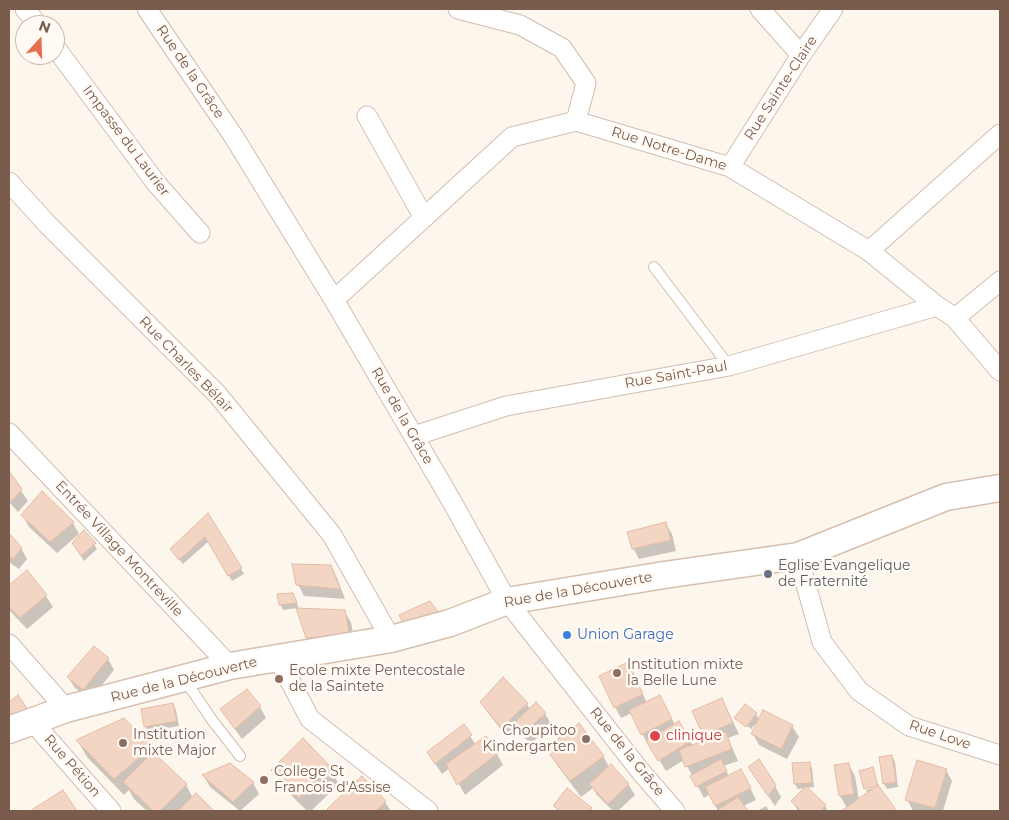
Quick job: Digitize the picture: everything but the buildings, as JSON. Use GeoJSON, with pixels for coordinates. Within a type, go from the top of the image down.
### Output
{"type":"FeatureCollection","features":[{"type":"Feature","properties":{"kind":"street","name":"Rue de la Grâce"},"geometry":{"type":"LineString","coordinates":[[147,9],[234,137],[334,300],[414,436],[507,601],[641,772],[675,811]]}},
{"type":"Feature","properties":{"kind":"street"},"geometry":{"type":"LineString","coordinates":[[334,300],[512,137],[576,121],[586,82],[562,48],[520,25],[458,9]]}},
{"type":"Feature","properties":{"kind":"street"},"geometry":{"type":"LineString","coordinates":[[760,9],[801,55]]}},
{"type":"Feature","properties":{"kind":"street","name":"Rue Sainte-Claire"},"geometry":{"type":"LineString","coordinates":[[730,167],[801,55],[833,9]]}},
{"type":"Feature","properties":{"kind":"street","name":"Impasse du Laurier"},"geometry":{"type":"LineString","coordinates":[[65,61],[156,184],[200,233]]}},
{"type":"Feature","properties":{"kind":"street"},"geometry":{"type":"LineString","coordinates":[[367,116],[424,218]]}},
{"type":"Feature","properties":{"kind":"street","name":"Rue Notre-Dame"},"geometry":{"type":"LineString","coordinates":[[576,121],[730,167],[870,251],[937,306],[955,318],[1000,371]]}},
{"type":"Feature","properties":{"kind":"street"},"geometry":{"type":"LineString","coordinates":[[870,251],[1000,134]]}},
{"type":"Feature","properties":{"kind":"street","name":"Rue Charles Bélair"},"geometry":{"type":"LineString","coordinates":[[9,182],[48,225],[218,395],[332,535],[391,639]]}},
{"type":"Feature","properties":{"kind":"street"},"geometry":{"type":"LineString","coordinates":[[955,318],[1000,281]]}},
{"type":"Feature","properties":{"kind":"street","name":"Rue Saint-Paul"},"geometry":{"type":"LineString","coordinates":[[414,436],[506,406],[729,366],[937,306]]}},
{"type":"Feature","properties":{"kind":"street","name":"Entrée Village Montreville"},"geometry":{"type":"LineString","coordinates":[[9,433],[230,666]]}},
{"type":"Feature","properties":{"kind":"street","name":"Rue de la Découverte"},"geometry":{"type":"LineString","coordinates":[[20,726],[66,709],[230,666],[391,639],[450,623],[507,601],[664,574],[798,556],[946,497],[1000,488]]}},
{"type":"Feature","properties":{"kind":"street","name":"Rue Love"},"geometry":{"type":"LineString","coordinates":[[798,556],[822,642],[859,691],[909,726],[1000,755]]}},
{"type":"Feature","properties":{"kind":"street"},"geometry":{"type":"LineString","coordinates":[[9,644],[66,709]]}},
{"type":"Feature","properties":{"kind":"street"},"geometry":{"type":"LineString","coordinates":[[278,658],[310,718],[428,811]]}},
{"type":"Feature","properties":{"kind":"street","name":"Rue Pétion"},"geometry":{"type":"LineString","coordinates":[[20,726],[111,811]]}},
{"type":"Feature","properties":{"kind":"lane"},"geometry":{"type":"LineString","coordinates":[[654,267],[729,366]]}},
{"type":"Feature","properties":{"kind":"lane"},"geometry":{"type":"LineString","coordinates":[[184,679],[240,756]]}},
{"type":"Feature","properties":{"kind":"place","name":"Eglise Evangelique de Fraternité"},"geometry":{"type":"Point","coordinates":[768,574]}},
{"type":"Feature","properties":{"kind":"place","name":"Union Garage"},"geometry":{"type":"Point","coordinates":[567,635]}},
{"type":"Feature","properties":{"kind":"place","name":"Institution mixte la Belle Lune"},"geometry":{"type":"Point","coordinates":[617,673]}},
{"type":"Feature","properties":{"kind":"place","name":"Ecole mixte Pentecostale de la Saintete"},"geometry":{"type":"Point","coordinates":[279,679]}},
{"type":"Feature","properties":{"kind":"place","name":"clinique"},"geometry":{"type":"Point","coordinates":[655,736]}},
{"type":"Feature","properties":{"kind":"place","name":"Choupitoo Kindergarten"},"geometry":{"type":"Point","coordinates":[586,739]}},
{"type":"Feature","properties":{"kind":"place","name":"Institution mixte Major"},"geometry":{"type":"Point","coordinates":[123,743]}},
{"type":"Feature","properties":{"kind":"place","name":"College St Francois d'Assise"},"geometry":{"type":"Point","coordinates":[264,780]}}]}
